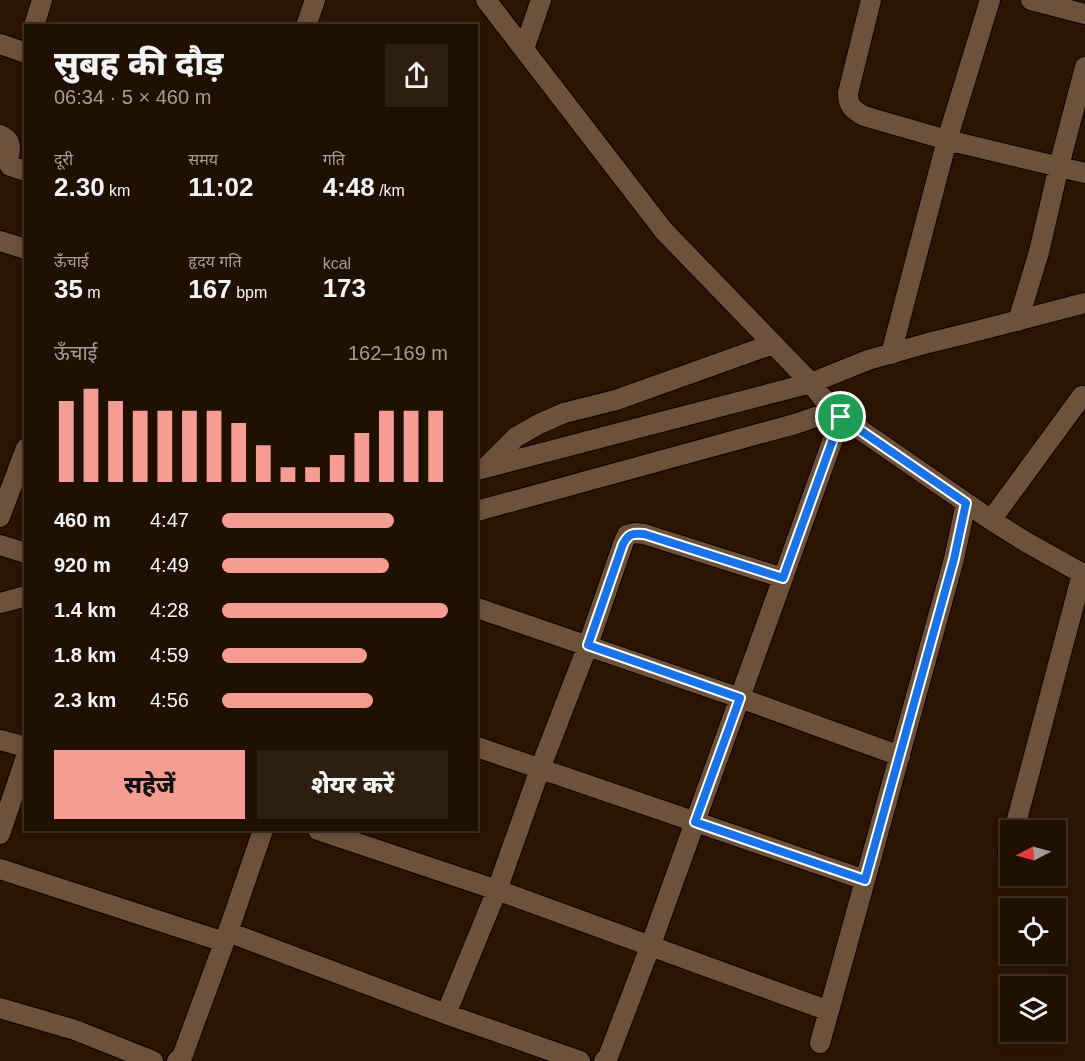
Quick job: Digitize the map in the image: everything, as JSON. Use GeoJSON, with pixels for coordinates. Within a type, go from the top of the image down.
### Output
{"type":"FeatureCollection","features":[{"type":"Feature","properties":{"kind":"street"},"geometry":{"type":"LineString","coordinates":[[35,24],[42,0]]}},
{"type":"Feature","properties":{"kind":"street"},"geometry":{"type":"LineString","coordinates":[[307,24],[315,0]]}},
{"type":"Feature","properties":{"kind":"street"},"geometry":{"type":"LineString","coordinates":[[486,0],[664,231],[825,401],[991,520],[1084,575],[1017,820]]}},
{"type":"Feature","properties":{"kind":"street"},"geometry":{"type":"LineString","coordinates":[[524,49],[541,0]]}},
{"type":"Feature","properties":{"kind":"street"},"geometry":{"type":"LineString","coordinates":[[872,0],[848,93],[851,108],[864,116],[947,140],[1085,173]]}},
{"type":"Feature","properties":{"kind":"street"},"geometry":{"type":"LineString","coordinates":[[891,354],[947,140],[990,0]]}},
{"type":"Feature","properties":{"kind":"street"},"geometry":{"type":"LineString","coordinates":[[1031,0],[1085,14]]}},
{"type":"Feature","properties":{"kind":"street"},"geometry":{"type":"LineString","coordinates":[[0,44],[24,52]]}},
{"type":"Feature","properties":{"kind":"street"},"geometry":{"type":"LineString","coordinates":[[1018,321],[1039,252],[1085,67]]}},
{"type":"Feature","properties":{"kind":"street"},"geometry":{"type":"LineString","coordinates":[[0,135],[10,142],[9,165],[24,170]]}},
{"type":"Feature","properties":{"kind":"street"},"geometry":{"type":"LineString","coordinates":[[0,241],[24,248]]}},
{"type":"Feature","properties":{"kind":"street"},"geometry":{"type":"LineString","coordinates":[[478,512],[795,424],[825,401],[868,360],[1085,303]]}},
{"type":"Feature","properties":{"kind":"street"},"geometry":{"type":"LineString","coordinates":[[481,469],[516,437],[564,413],[616,400],[773,344]]}},
{"type":"Feature","properties":{"kind":"street"},"geometry":{"type":"LineString","coordinates":[[991,520],[1082,396]]}},
{"type":"Feature","properties":{"kind":"street"},"geometry":{"type":"LineString","coordinates":[[481,469],[825,401]]}},
{"type":"Feature","properties":{"kind":"street"},"geometry":{"type":"LineString","coordinates":[[604,1061],[608,1057],[650,947],[783,578],[825,401]]}},
{"type":"Feature","properties":{"kind":"street"},"geometry":{"type":"LineString","coordinates":[[0,517],[24,453]]}},
{"type":"Feature","properties":{"kind":"street"},"geometry":{"type":"LineString","coordinates":[[820,1043],[954,559],[966,503]]}},
{"type":"Feature","properties":{"kind":"street"},"geometry":{"type":"LineString","coordinates":[[446,1014],[497,890],[627,535],[644,534],[783,578]]}},
{"type":"Feature","properties":{"kind":"street"},"geometry":{"type":"LineString","coordinates":[[0,545],[24,552]]}},
{"type":"Feature","properties":{"kind":"street"},"geometry":{"type":"LineString","coordinates":[[0,603],[24,597]]}},
{"type":"Feature","properties":{"kind":"street"},"geometry":{"type":"LineString","coordinates":[[478,608],[740,698],[900,756]]}},
{"type":"Feature","properties":{"kind":"street"},"geometry":{"type":"LineString","coordinates":[[0,740],[24,746]]}},
{"type":"Feature","properties":{"kind":"street"},"geometry":{"type":"LineString","coordinates":[[478,747],[865,880]]}},
{"type":"Feature","properties":{"kind":"street"},"geometry":{"type":"LineString","coordinates":[[0,834],[24,763]]}},
{"type":"Feature","properties":{"kind":"street"},"geometry":{"type":"LineString","coordinates":[[177,1061],[182,1057],[263,831]]}},
{"type":"Feature","properties":{"kind":"street"},"geometry":{"type":"LineString","coordinates":[[321,831],[497,890],[829,1011]]}},
{"type":"Feature","properties":{"kind":"street"},"geometry":{"type":"LineString","coordinates":[[0,869],[226,937],[580,1061]]}},
{"type":"Feature","properties":{"kind":"street"},"geometry":{"type":"LineString","coordinates":[[0,1008],[75,1030],[153,1061]]}},
{"type":"Feature","properties":{"kind":"route"},"geometry":{"type":"LineString","coordinates":[[841,417],[966,503],[954,559],[865,880],[695,822],[740,698],[588,645],[627,535],[644,534],[783,578],[841,417]]}}]}
